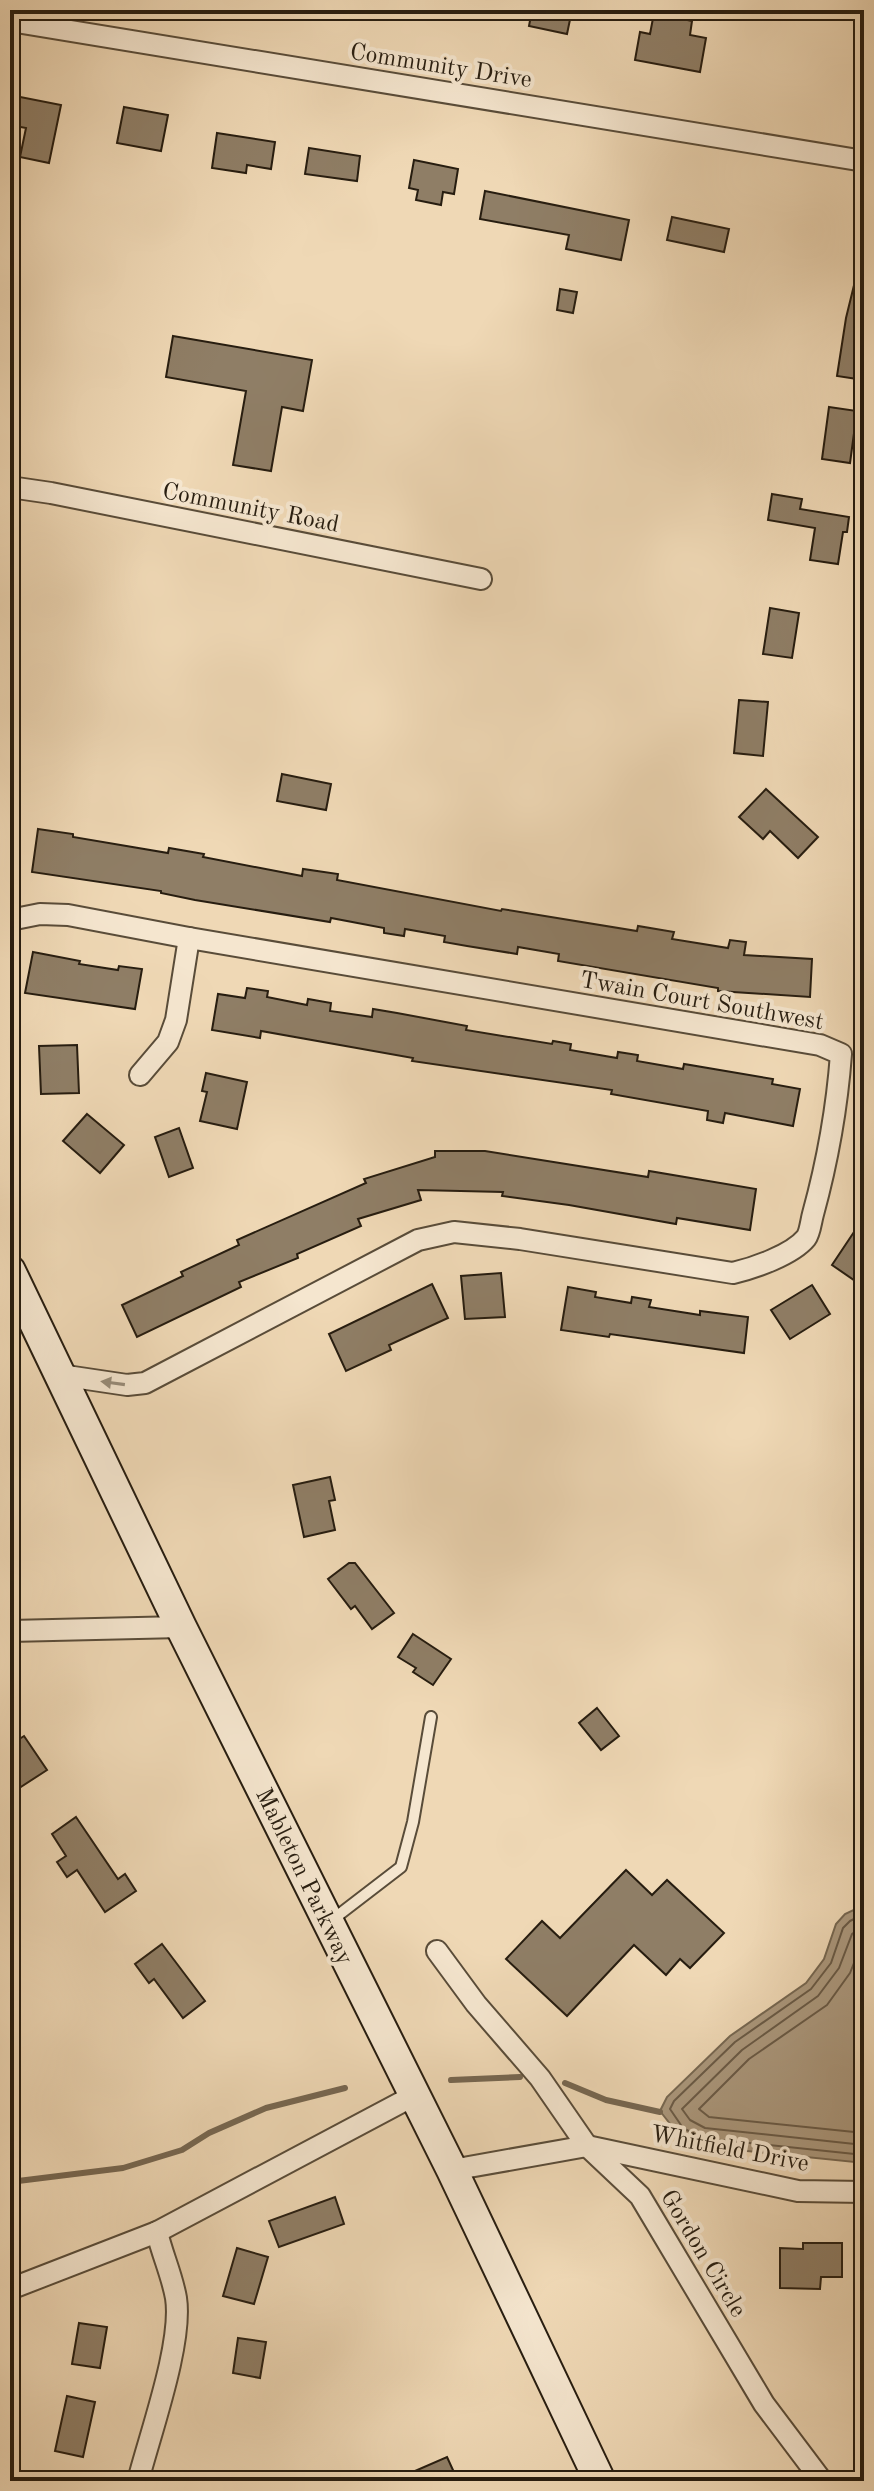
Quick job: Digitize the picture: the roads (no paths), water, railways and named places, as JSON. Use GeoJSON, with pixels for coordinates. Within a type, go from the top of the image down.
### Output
{"type":"FeatureCollection","features":[{"type":"Feature","properties":{"kind":"main road","name":"Mableton Parkway"},"geometry":{"type":"LineString","coordinates":[[10,1271],[181,1627],[452,2170],[600,2481]]}},
{"type":"Feature","properties":{"kind":"street","name":"Community Drive"},"geometry":{"type":"LineString","coordinates":[[10,21],[864,161]]}},
{"type":"Feature","properties":{"kind":"street","name":"Community Road"},"geometry":{"type":"LineString","coordinates":[[10,487],[481,579]]}},
{"type":"Feature","properties":{"kind":"street","name":"Twain Court Southwest"},"geometry":{"type":"LineString","coordinates":[[10,920],[40,914],[68,915],[820,1045],[841,1054],[839,1085],[821,1187],[807,1237],[782,1254],[752,1268],[733,1273],[520,1239],[454,1232],[418,1240],[145,1383],[127,1385],[60,1375]]}},
{"type":"Feature","properties":{"kind":"street"},"geometry":{"type":"LineString","coordinates":[[140,1075],[168,1042],[176,1020],[189,938]]}},
{"type":"Feature","properties":{"kind":"street"},"geometry":{"type":"LineString","coordinates":[[10,1631],[181,1627]]}},
{"type":"Feature","properties":{"kind":"street","name":"Gordon Circle"},"geometry":{"type":"LineString","coordinates":[[437,1951],[476,2004],[540,2078],[587,2146],[640,2196],[764,2404],[822,2481]]}},
{"type":"Feature","properties":{"kind":"street"},"geometry":{"type":"LineString","coordinates":[[10,2289],[157,2232],[415,2095]]}},
{"type":"Feature","properties":{"kind":"street"},"geometry":{"type":"LineString","coordinates":[[452,2170],[587,2146]]}},
{"type":"Feature","properties":{"kind":"street","name":"Whitfield Drive"},"geometry":{"type":"LineString","coordinates":[[587,2146],[798,2191],[864,2192]]}},
{"type":"Feature","properties":{"kind":"street"},"geometry":{"type":"LineString","coordinates":[[138,2481],[174,2346],[176,2320],[176,2299],[157,2232]]}},
{"type":"Feature","properties":{"kind":"lane"},"geometry":{"type":"LineString","coordinates":[[327,1923],[401,1867],[413,1822],[431,1717]]}},
{"type":"Feature","properties":{"kind":"water"},"geometry":{"type":"Polygon","coordinates":[[[864,1905],[864,2163],[699,2146],[678,2134],[660,2111],[667,2097],[730,2036],[806,1983],[824,1959],[836,1924],[845,1914],[864,1905]]]}},
{"type":"Feature","properties":{"kind":"waterway"},"geometry":{"type":"LineString","coordinates":[[451,2080],[520,2077]]}},
{"type":"Feature","properties":{"kind":"waterway"},"geometry":{"type":"LineString","coordinates":[[565,2083],[606,2100],[660,2112]]}},
{"type":"Feature","properties":{"kind":"waterway"},"geometry":{"type":"LineString","coordinates":[[10,2182],[123,2168],[182,2150],[209,2133],[266,2108],[345,2088]]}}]}
